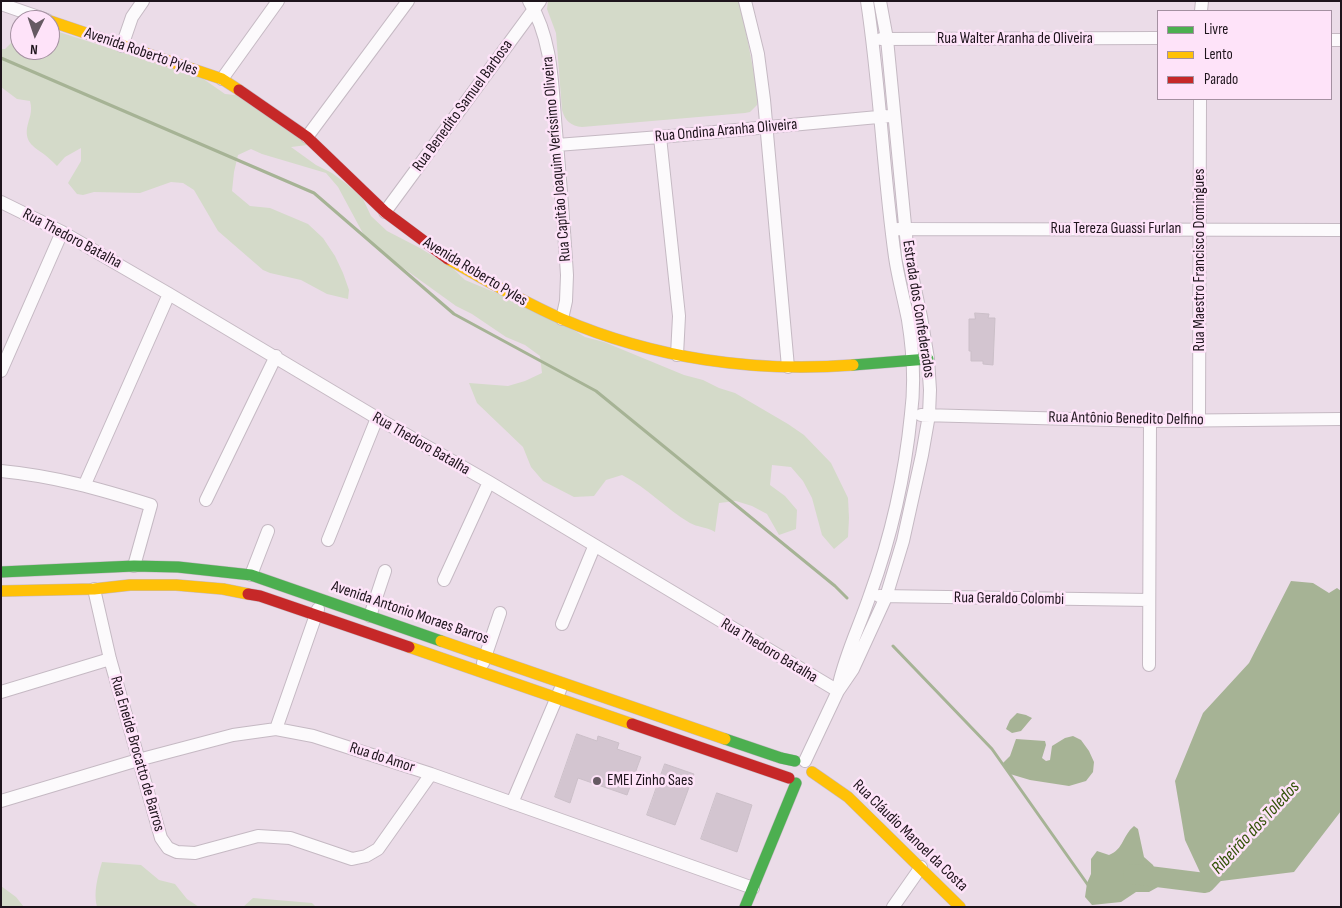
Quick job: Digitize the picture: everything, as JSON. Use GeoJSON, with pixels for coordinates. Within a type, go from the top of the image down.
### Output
{"type":"FeatureCollection","features":[{"type":"Feature","properties":{"kind":"street"},"geometry":{"type":"LineString","coordinates":[[122,46],[132,17],[143,1]]}},
{"type":"Feature","properties":{"kind":"street"},"geometry":{"type":"LineString","coordinates":[[222,79],[278,1]]}},
{"type":"Feature","properties":{"kind":"street"},"geometry":{"type":"LineString","coordinates":[[307,137],[408,1]]}},
{"type":"Feature","properties":{"kind":"street"},"geometry":{"type":"LineString","coordinates":[[745,1],[758,54],[764,100],[788,367]]}},
{"type":"Feature","properties":{"kind":"street","name":"Estrada dos Confederados"},"geometry":{"type":"LineString","coordinates":[[838,691],[844,664],[888,539],[906,454],[914,390],[913,360],[908,320],[895,257],[881,117],[866,1]]}},
{"type":"Feature","properties":{"kind":"street","name":"Estrada dos Confederados"},"geometry":{"type":"LineString","coordinates":[[804,765],[838,691],[853,669],[886,597],[903,541],[922,454],[928,415],[930,390],[928,359],[908,256],[887,39],[880,1]]}},
{"type":"Feature","properties":{"kind":"street","name":"Avenida Roberto Pyles"},"geometry":{"type":"LineString","coordinates":[[7,4],[21,10]]}},
{"type":"Feature","properties":{"kind":"street","name":"Rua Capitão Joaquim Veríssimo Oliveira"},"geometry":{"type":"LineString","coordinates":[[534,4],[549,53],[558,145],[567,275],[566,301],[562,319]]}},
{"type":"Feature","properties":{"kind":"street","name":"Rua Benedito Samuel Barbosa"},"geometry":{"type":"LineString","coordinates":[[385,212],[534,4]]}},
{"type":"Feature","properties":{"kind":"street","name":"Avenida Roberto Pyles"},"geometry":{"type":"LineString","coordinates":[[60,25],[222,79],[307,137],[385,212],[442,255],[493,285],[562,319],[623,341],[677,355],[732,364],[788,367],[839,366],[928,359]]}},
{"type":"Feature","properties":{"kind":"street","name":"Rua Walter Aranha de Oliveira"},"geometry":{"type":"LineString","coordinates":[[872,40],[1157,38]]}},
{"type":"Feature","properties":{"kind":"street","name":"Rua Maestro Francisco Domingues"},"geometry":{"type":"LineString","coordinates":[[1199,421],[1200,100]]}},
{"type":"Feature","properties":{"kind":"street","name":"Rua Ondina Aranha Oliveira"},"geometry":{"type":"LineString","coordinates":[[558,145],[660,138],[894,116]]}},
{"type":"Feature","properties":{"kind":"street"},"geometry":{"type":"LineString","coordinates":[[660,138],[679,316],[677,355]]}},
{"type":"Feature","properties":{"kind":"street","name":"Rua Thedoro Batalha"},"geometry":{"type":"LineString","coordinates":[[1,202],[62,232],[276,356],[377,418],[489,482],[838,691]]}},
{"type":"Feature","properties":{"kind":"street","name":"Rua Tereza Guassi Furlan"},"geometry":{"type":"LineString","coordinates":[[892,229],[1341,230]]}},
{"type":"Feature","properties":{"kind":"street"},"geometry":{"type":"LineString","coordinates":[[1,371],[62,232]]}},
{"type":"Feature","properties":{"kind":"street"},"geometry":{"type":"LineString","coordinates":[[84,484],[169,294]]}},
{"type":"Feature","properties":{"kind":"street"},"geometry":{"type":"LineString","coordinates":[[206,500],[276,356]]}},
{"type":"Feature","properties":{"kind":"street","name":"Rua Antônio Benedito Delfino"},"geometry":{"type":"LineString","coordinates":[[911,414],[1150,421],[1341,419]]}},
{"type":"Feature","properties":{"kind":"street"},"geometry":{"type":"LineString","coordinates":[[328,540],[377,418]]}},
{"type":"Feature","properties":{"kind":"street"},"geometry":{"type":"LineString","coordinates":[[1149,665],[1150,421]]}},
{"type":"Feature","properties":{"kind":"street"},"geometry":{"type":"LineString","coordinates":[[1,471],[30,474],[84,484],[150,504],[134,566]]}},
{"type":"Feature","properties":{"kind":"street"},"geometry":{"type":"LineString","coordinates":[[444,580],[489,482]]}},
{"type":"Feature","properties":{"kind":"street"},"geometry":{"type":"LineString","coordinates":[[251,575],[268,532]]}},
{"type":"Feature","properties":{"kind":"street"},"geometry":{"type":"LineString","coordinates":[[562,624],[594,546]]}},
{"type":"Feature","properties":{"kind":"street","name":"Avenida Antonio Moraes Barros"},"geometry":{"type":"LineString","coordinates":[[1,572],[134,566],[178,567],[251,575],[804,765]]}},
{"type":"Feature","properties":{"kind":"street"},"geometry":{"type":"LineString","coordinates":[[370,616],[385,572]]}},
{"type":"Feature","properties":{"kind":"street","name":"Avenida Antonio Moraes Barros"},"geometry":{"type":"LineString","coordinates":[[1,591],[94,590],[130,585],[223,589],[260,596],[792,781]]}},
{"type":"Feature","properties":{"kind":"street","name":"Rua Eneide Brocatto de Barros"},"geometry":{"type":"LineString","coordinates":[[94,590],[110,659],[138,760],[161,838],[168,848],[177,852],[195,852],[258,836],[290,838],[352,859],[366,856],[378,849],[431,774]]}},
{"type":"Feature","properties":{"kind":"street","name":"Rua Geraldo Colombi"},"geometry":{"type":"LineString","coordinates":[[870,594],[886,597],[1149,600]]}},
{"type":"Feature","properties":{"kind":"street"},"geometry":{"type":"LineString","coordinates":[[276,729],[321,599]]}},
{"type":"Feature","properties":{"kind":"street"},"geometry":{"type":"LineString","coordinates":[[480,673],[500,613]]}},
{"type":"Feature","properties":{"kind":"street"},"geometry":{"type":"LineString","coordinates":[[1,692],[110,659]]}},
{"type":"Feature","properties":{"kind":"street"},"geometry":{"type":"LineString","coordinates":[[512,803],[563,683]]}},
{"type":"Feature","properties":{"kind":"street","name":"Rua do Amor"},"geometry":{"type":"LineString","coordinates":[[1,801],[138,760],[233,735],[276,729],[313,736],[431,774],[754,888]]}},
{"type":"Feature","properties":{"kind":"street"},"geometry":{"type":"LineString","coordinates":[[745,907],[754,888],[792,781],[788,774],[789,767],[804,765],[811,776],[806,782],[792,781]]}},
{"type":"Feature","properties":{"kind":"street","name":"Rua Cláudio Manoel da Costa"},"geometry":{"type":"LineString","coordinates":[[804,765],[848,797],[960,907]]}},
{"type":"Feature","properties":{"kind":"street"},"geometry":{"type":"LineString","coordinates":[[893,907],[921,867]]}},
{"type":"Feature","properties":{"kind":"shaded area"},"geometry":{"type":"Polygon","coordinates":[[[548,1],[739,1],[758,95],[757,105],[750,112],[745,113],[582,127],[572,124],[567,120],[562,110],[556,33],[547,9],[548,1]]]}},
{"type":"Feature","properties":{"kind":"shaded area"},"geometry":{"type":"Polygon","coordinates":[[[60,32],[202,78],[225,94],[254,97],[316,144],[291,147],[348,185],[363,199],[371,216],[387,231],[450,266],[465,280],[547,314],[585,337],[604,342],[684,375],[703,380],[735,393],[804,435],[831,463],[848,498],[848,537],[834,549],[822,535],[812,498],[803,481],[791,467],[772,465],[770,485],[785,496],[797,510],[796,529],[779,535],[767,514],[752,506],[736,501],[719,503],[715,532],[690,523],[622,475],[606,480],[594,496],[574,497],[543,481],[531,467],[523,447],[477,403],[469,383],[508,386],[525,381],[542,373],[540,356],[525,345],[506,337],[472,314],[456,306],[366,239],[338,187],[326,173],[251,149],[238,155],[232,191],[250,206],[270,208],[308,224],[323,238],[335,256],[349,290],[348,299],[327,294],[301,280],[263,270],[218,231],[194,190],[183,183],[171,182],[140,193],[94,192],[83,195],[77,194],[68,183],[81,161],[81,148],[65,157],[57,166],[29,141],[27,128],[31,112],[30,101],[17,99],[1,87],[1,49],[5,49],[10,44],[10,60],[60,60],[60,32]]]}},
{"type":"Feature","properties":{"kind":"shaded area"},"geometry":{"type":"Polygon","coordinates":[[[102,862],[141,865],[159,880],[175,884],[187,899],[199,907],[97,907],[96,890],[102,862]]]}},
{"type":"Feature","properties":{"kind":"shaded area"},"geometry":{"type":"Polygon","coordinates":[[[1,886],[16,897],[24,907],[1,907],[1,886]]]}},
{"type":"Feature","properties":{"kind":"shaded area"},"geometry":{"type":"Polygon","coordinates":[[[253,898],[312,903],[316,907],[243,907],[253,898]]]}},
{"type":"Feature","properties":{"kind":"water"},"geometry":{"type":"Polygon","coordinates":[[[1291,581],[1313,583],[1329,593],[1337,588],[1341,591],[1341,811],[1294,872],[1205,883],[1185,840],[1175,781],[1203,713],[1249,663],[1291,581]]]}},
{"type":"Feature","properties":{"kind":"water"},"geometry":{"type":"Polygon","coordinates":[[[1017,713],[1032,718],[1021,731],[1012,733],[1006,729],[1010,720],[1017,713]]]}},
{"type":"Feature","properties":{"kind":"water"},"geometry":{"type":"Polygon","coordinates":[[[1073,736],[1081,740],[1094,762],[1093,772],[1086,781],[1069,786],[1030,780],[1010,774],[1002,764],[1010,756],[1016,739],[1045,741],[1046,745],[1042,758],[1046,761],[1050,760],[1052,746],[1065,738],[1073,736]]]}},
{"type":"Feature","properties":{"kind":"water"},"geometry":{"type":"Polygon","coordinates":[[[1134,826],[1138,829],[1144,857],[1153,865],[1159,878],[1158,887],[1149,892],[1136,892],[1121,902],[1092,905],[1085,897],[1087,883],[1091,874],[1091,859],[1097,851],[1109,855],[1118,849],[1134,826]]]}},
{"type":"Feature","properties":{"kind":"building"},"geometry":{"type":"Polygon","coordinates":[[[975,313],[989,314],[988,318],[995,318],[993,365],[983,364],[983,361],[971,361],[971,351],[969,351],[969,319],[975,319],[975,313]]]}},
{"type":"Feature","properties":{"kind":"building"},"geometry":{"type":"Polygon","coordinates":[[[577,734],[597,741],[598,736],[619,743],[617,749],[641,757],[627,795],[578,778],[570,803],[555,797],[577,734]]]}},
{"type":"Feature","properties":{"kind":"building"},"geometry":{"type":"Polygon","coordinates":[[[665,764],[694,774],[675,825],[647,815],[665,764]]]}},
{"type":"Feature","properties":{"kind":"building"},"geometry":{"type":"Polygon","coordinates":[[[717,793],[752,805],[737,852],[701,839],[717,793]]]}},
{"type":"Feature","properties":{"kind":"waterway"},"geometry":{"type":"LineString","coordinates":[[1,58],[314,193],[454,314],[596,391],[835,586],[847,598]]}},
{"type":"Feature","properties":{"kind":"waterway"},"geometry":{"type":"LineString","coordinates":[[893,646],[992,749],[1088,885]]}},
{"type":"Feature","properties":{"kind":"waterway","name":"Ribeirão dos Toledos"},"geometry":{"type":"LineString","coordinates":[[1133,874],[1205,883],[1223,864]]}},
{"type":"Feature","properties":{"kind":"traffic: fast"},"geometry":{"type":"LineString","coordinates":[[853,365],[928,359]]}},
{"type":"Feature","properties":{"kind":"traffic: fast"},"geometry":{"type":"LineString","coordinates":[[1,572],[134,566],[178,567],[251,575],[441,641]]}},
{"type":"Feature","properties":{"kind":"traffic: fast"},"geometry":{"type":"LineString","coordinates":[[725,739],[795,761]]}},
{"type":"Feature","properties":{"kind":"traffic: fast"},"geometry":{"type":"LineString","coordinates":[[745,907],[796,783]]}},
{"type":"Feature","properties":{"kind":"traffic: slow"},"geometry":{"type":"LineString","coordinates":[[60,24],[222,79],[239,90]]}},
{"type":"Feature","properties":{"kind":"traffic: slow"},"geometry":{"type":"LineString","coordinates":[[448,259],[562,319],[632,344],[704,360],[741,364],[779,367],[853,365]]}},
{"type":"Feature","properties":{"kind":"traffic: slow"},"geometry":{"type":"LineString","coordinates":[[1,591],[94,589],[130,585],[176,585],[223,589],[248,594]]}},
{"type":"Feature","properties":{"kind":"traffic: slow"},"geometry":{"type":"LineString","coordinates":[[441,641],[725,739]]}},
{"type":"Feature","properties":{"kind":"traffic: slow"},"geometry":{"type":"LineString","coordinates":[[409,647],[632,724]]}},
{"type":"Feature","properties":{"kind":"traffic: slow"},"geometry":{"type":"LineString","coordinates":[[812,772],[848,797],[960,907]]}},
{"type":"Feature","properties":{"kind":"traffic: jam"},"geometry":{"type":"LineString","coordinates":[[239,90],[307,137],[385,212],[448,259]]}},
{"type":"Feature","properties":{"kind":"traffic: jam"},"geometry":{"type":"LineString","coordinates":[[248,594],[260,596],[409,647]]}},
{"type":"Feature","properties":{"kind":"traffic: jam"},"geometry":{"type":"LineString","coordinates":[[632,724],[789,778]]}},
{"type":"Feature","properties":{"kind":"place","name":"EMEI Zinho Saes"},"geometry":{"type":"Point","coordinates":[597,781]}}]}
